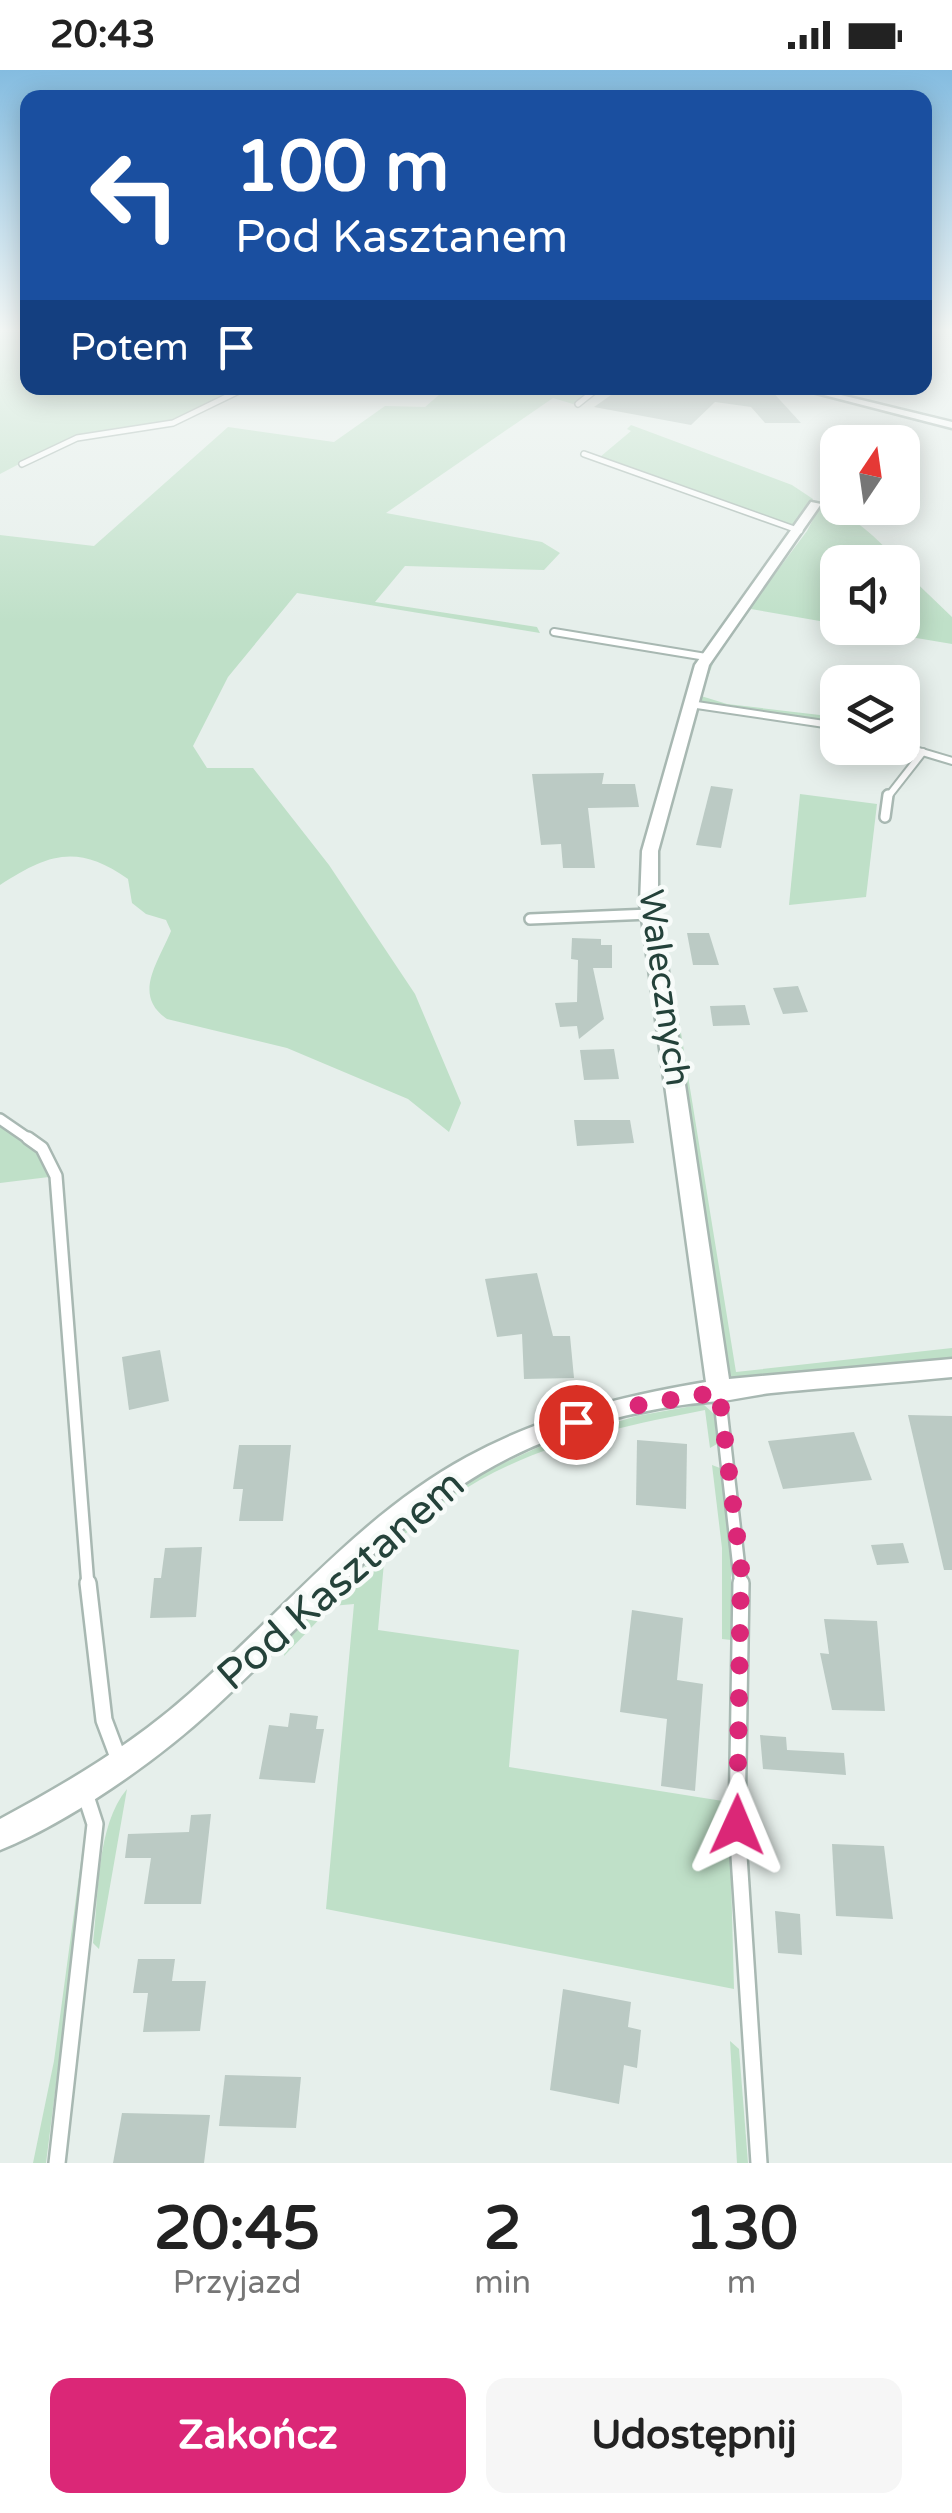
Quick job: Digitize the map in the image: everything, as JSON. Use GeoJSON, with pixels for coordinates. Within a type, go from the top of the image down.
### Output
{"type":"FeatureCollection","features":[{"type":"Feature","properties":{"kind":"street","name":"Walecznych"},"geometry":{"type":"LineString","coordinates":[[719,1392],[650,914],[650,851],[706,656],[800,531],[815,504]]}},
{"type":"Feature","properties":{"kind":"street","name":"Pod Kasztanem"},"geometry":{"type":"LineString","coordinates":[[0,1835],[122,1766],[199,1703],[378,1536],[476,1463],[597,1415],[719,1392],[952,1368]]}},
{"type":"Feature","properties":{"kind":"lane"},"geometry":{"type":"LineString","coordinates":[[22,464],[77,438],[143,428]]}},
{"type":"Feature","properties":{"kind":"lane"},"geometry":{"type":"LineString","coordinates":[[584,454],[800,531]]}},
{"type":"Feature","properties":{"kind":"lane"},"geometry":{"type":"LineString","coordinates":[[554,632],[706,656]]}},
{"type":"Feature","properties":{"kind":"lane"},"geometry":{"type":"LineString","coordinates":[[690,704],[820,723]]}},
{"type":"Feature","properties":{"kind":"lane"},"geometry":{"type":"LineString","coordinates":[[920,751],[952,761]]}},
{"type":"Feature","properties":{"kind":"lane"},"geometry":{"type":"LineString","coordinates":[[885,817],[888,792],[923,752]]}},
{"type":"Feature","properties":{"kind":"lane"},"geometry":{"type":"LineString","coordinates":[[530,919],[650,914]]}},
{"type":"Feature","properties":{"kind":"lane"},"geometry":{"type":"LineString","coordinates":[[0,1120],[42,1148],[56,1176],[82,1530],[104,1720],[122,1766]]}},
{"type":"Feature","properties":{"kind":"lane"},"geometry":{"type":"LineString","coordinates":[[719,1392],[741,1568],[737,1825],[759,2163]]}},
{"type":"Feature","properties":{"kind":"lane"},"geometry":{"type":"LineString","coordinates":[[57,2163],[95,1824],[84,1790]]}},
{"type":"Feature","properties":{"kind":"green space"},"geometry":{"type":"Polygon","coordinates":[[[0,428],[137,428],[63,441],[0,474],[0,428]]]}},
{"type":"Feature","properties":{"kind":"green space"},"geometry":{"type":"Polygon","coordinates":[[[227,428],[334,442],[354,428],[510,428],[386,513],[542,542],[560,553],[544,570],[405,566],[375,602],[537,627],[540,633],[297,593],[228,677],[193,746],[207,768],[253,768],[329,865],[415,994],[461,1103],[449,1132],[408,1099],[287,1048],[167,1019],[151,1000],[149,989],[171,931],[166,920],[146,914],[132,903],[128,879],[110,868],[93,860],[63,857],[33,866],[0,885],[0,535],[94,546],[227,428]]]}},
{"type":"Feature","properties":{"kind":"green space"},"geometry":{"type":"Polygon","coordinates":[[[638,428],[792,485],[813,499],[798,528],[600,457],[631,431],[627,429],[638,428]]]}},
{"type":"Feature","properties":{"kind":"green space"},"geometry":{"type":"Polygon","coordinates":[[[820,508],[820,525],[859,525],[882,545],[820,545],[820,621],[751,609],[715,658],[701,696],[727,704],[820,715],[820,720],[703,702],[697,695],[712,658],[820,508]]]}},
{"type":"Feature","properties":{"kind":"green space"},"geometry":{"type":"Polygon","coordinates":[[[920,586],[952,617],[952,644],[920,639],[920,586]]]}},
{"type":"Feature","properties":{"kind":"green space"},"geometry":{"type":"Polygon","coordinates":[[[800,794],[877,804],[866,897],[789,905],[800,794]]]}},
{"type":"Feature","properties":{"kind":"green space"},"geometry":{"type":"Polygon","coordinates":[[[677,1008],[736,1372],[952,1348],[952,1360],[737,1381],[726,1373],[673,1010],[677,1008]]]}},
{"type":"Feature","properties":{"kind":"green space"},"geometry":{"type":"Polygon","coordinates":[[[0,1124],[39,1154],[49,1177],[0,1183],[0,1124]]]}},
{"type":"Feature","properties":{"kind":"green space"},"geometry":{"type":"Polygon","coordinates":[[[703,1404],[714,1414],[717,1444],[710,1448],[705,1410],[606,1432],[541,1452],[480,1480],[442,1504],[385,1551],[378,1630],[519,1650],[509,1767],[729,1802],[734,1989],[326,1909],[354,1604],[332,1606],[284,1656],[286,1640],[406,1528],[477,1475],[552,1441],[637,1416],[703,1404]]]}},
{"type":"Feature","properties":{"kind":"green space"},"geometry":{"type":"Polygon","coordinates":[[[712,1465],[720,1468],[731,1552],[731,1640],[722,1639],[722,1548],[712,1465]]]}},
{"type":"Feature","properties":{"kind":"green space"},"geometry":{"type":"Polygon","coordinates":[[[127,1789],[99,1949],[93,1943],[104,1842],[109,1822],[127,1789]]]}},
{"type":"Feature","properties":{"kind":"green space"},"geometry":{"type":"Polygon","coordinates":[[[83,1846],[86,1850],[46,2163],[33,2163],[54,2061],[83,1846]]]}},
{"type":"Feature","properties":{"kind":"green space"},"geometry":{"type":"Polygon","coordinates":[[[730,2041],[739,2049],[748,2163],[737,2163],[730,2041]]]}},
{"type":"Feature","properties":{"kind":"building"},"geometry":{"type":"Polygon","coordinates":[[[604,773],[602,784],[635,784],[639,807],[588,808],[595,868],[563,868],[561,844],[541,845],[532,774],[604,773]]]}},
{"type":"Feature","properties":{"kind":"building"},"geometry":{"type":"Polygon","coordinates":[[[711,786],[733,789],[721,848],[696,845],[711,786]]]}},
{"type":"Feature","properties":{"kind":"building"},"geometry":{"type":"Polygon","coordinates":[[[687,933],[709,933],[719,965],[693,965],[687,933]]]}},
{"type":"Feature","properties":{"kind":"building"},"geometry":{"type":"Polygon","coordinates":[[[572,938],[601,939],[601,945],[612,945],[612,968],[593,968],[604,1019],[579,1039],[577,1026],[560,1027],[555,1003],[577,1002],[578,960],[571,959],[572,938]]]}},
{"type":"Feature","properties":{"kind":"building"},"geometry":{"type":"Polygon","coordinates":[[[798,986],[808,1012],[783,1014],[773,988],[798,986]]]}},
{"type":"Feature","properties":{"kind":"building"},"geometry":{"type":"Polygon","coordinates":[[[745,1005],[750,1025],[713,1026],[710,1006],[745,1005]]]}},
{"type":"Feature","properties":{"kind":"building"},"geometry":{"type":"Polygon","coordinates":[[[614,1049],[619,1079],[584,1080],[580,1050],[614,1049]]]}},
{"type":"Feature","properties":{"kind":"building"},"geometry":{"type":"Polygon","coordinates":[[[574,1120],[630,1120],[634,1143],[577,1146],[574,1120]]]}},
{"type":"Feature","properties":{"kind":"building"},"geometry":{"type":"Polygon","coordinates":[[[537,1273],[553,1336],[570,1336],[574,1378],[524,1379],[522,1334],[497,1337],[485,1279],[537,1273]]]}},
{"type":"Feature","properties":{"kind":"building"},"geometry":{"type":"Polygon","coordinates":[[[160,1350],[169,1401],[129,1410],[122,1357],[160,1350]]]}},
{"type":"Feature","properties":{"kind":"building"},"geometry":{"type":"Polygon","coordinates":[[[908,1415],[952,1416],[952,1570],[944,1570],[908,1415]]]}},
{"type":"Feature","properties":{"kind":"building"},"geometry":{"type":"Polygon","coordinates":[[[854,1432],[872,1480],[783,1489],[768,1441],[854,1432]]]}},
{"type":"Feature","properties":{"kind":"building"},"geometry":{"type":"Polygon","coordinates":[[[637,1440],[687,1444],[686,1509],[636,1505],[637,1440]]]}},
{"type":"Feature","properties":{"kind":"building"},"geometry":{"type":"Polygon","coordinates":[[[239,1445],[291,1445],[283,1521],[239,1521],[243,1489],[233,1489],[239,1445]]]}},
{"type":"Feature","properties":{"kind":"building"},"geometry":{"type":"Polygon","coordinates":[[[903,1543],[909,1563],[877,1565],[871,1545],[903,1543]]]}},
{"type":"Feature","properties":{"kind":"building"},"geometry":{"type":"Polygon","coordinates":[[[202,1547],[196,1617],[150,1618],[154,1578],[161,1578],[165,1548],[202,1547]]]}},
{"type":"Feature","properties":{"kind":"building"},"geometry":{"type":"Polygon","coordinates":[[[632,1610],[683,1618],[677,1680],[703,1684],[695,1791],[661,1786],[667,1719],[620,1712],[632,1610]]]}},
{"type":"Feature","properties":{"kind":"building"},"geometry":{"type":"Polygon","coordinates":[[[824,1619],[877,1621],[885,1711],[832,1710],[820,1653],[829,1654],[824,1619]]]}},
{"type":"Feature","properties":{"kind":"building"},"geometry":{"type":"Polygon","coordinates":[[[290,1713],[318,1716],[316,1729],[324,1729],[315,1783],[259,1779],[269,1725],[288,1727],[290,1713]]]}},
{"type":"Feature","properties":{"kind":"building"},"geometry":{"type":"Polygon","coordinates":[[[760,1735],[786,1737],[787,1750],[844,1753],[846,1775],[763,1769],[760,1735]]]}},
{"type":"Feature","properties":{"kind":"building"},"geometry":{"type":"Polygon","coordinates":[[[211,1814],[201,1904],[144,1904],[151,1858],[125,1858],[128,1834],[189,1832],[191,1815],[211,1814]]]}},
{"type":"Feature","properties":{"kind":"building"},"geometry":{"type":"Polygon","coordinates":[[[832,1844],[884,1846],[893,1919],[836,1916],[832,1844]]]}},
{"type":"Feature","properties":{"kind":"building"},"geometry":{"type":"Polygon","coordinates":[[[775,1911],[800,1914],[802,1955],[778,1953],[775,1911]]]}},
{"type":"Feature","properties":{"kind":"building"},"geometry":{"type":"Polygon","coordinates":[[[138,1959],[175,1959],[172,1981],[206,1981],[200,2031],[143,2032],[148,1993],[133,1993],[138,1959]]]}},
{"type":"Feature","properties":{"kind":"building"},"geometry":{"type":"Polygon","coordinates":[[[563,1989],[631,2002],[628,2027],[641,2030],[637,2068],[624,2065],[619,2104],[550,2090],[563,1989]]]}},
{"type":"Feature","properties":{"kind":"building"},"geometry":{"type":"Polygon","coordinates":[[[225,2075],[301,2077],[296,2128],[219,2126],[225,2075]]]}},
{"type":"Feature","properties":{"kind":"building"},"geometry":{"type":"Polygon","coordinates":[[[122,2113],[210,2115],[204,2163],[113,2163],[122,2113]]]}},
{"type":"Feature","properties":{"kind":"route"},"geometry":{"type":"LineString","coordinates":[[576,1422],[670,1398],[719,1392],[741,1568],[737,1825]]}}]}
